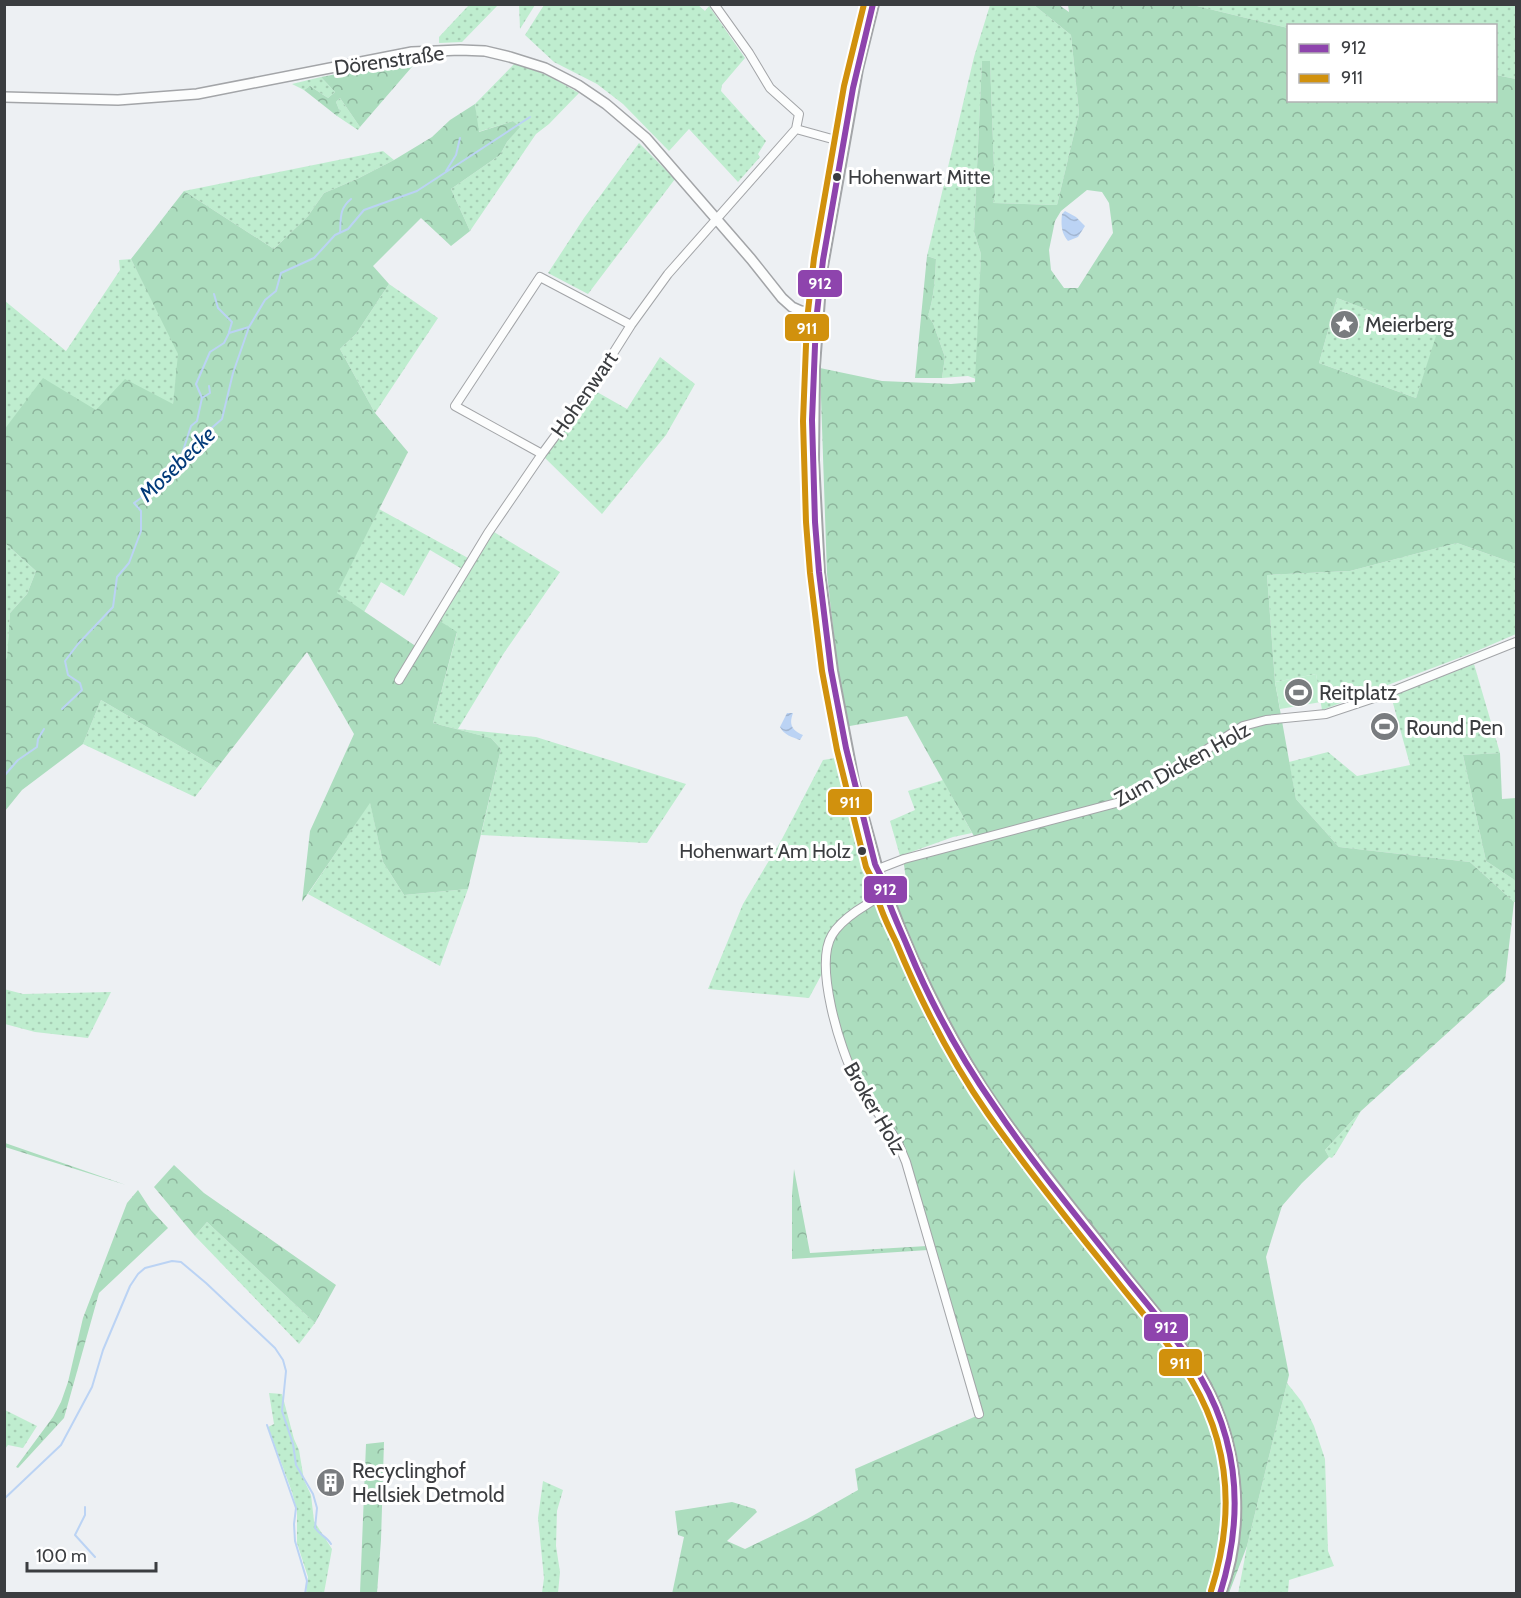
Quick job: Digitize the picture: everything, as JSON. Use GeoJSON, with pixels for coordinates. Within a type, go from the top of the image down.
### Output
{"type":"FeatureCollection","features":[{"type":"Feature","properties":{"kind":"main road"},"geometry":{"type":"LineString","coordinates":[[873,4],[857,69],[821,272],[813,394],[816,535],[831,671],[845,745],[864,825],[886,886],[886,894],[906,945],[945,1027],[977,1081],[1013,1132],[1179,1347],[1209,1394],[1228,1448],[1236,1506],[1231,1554],[1220,1593]]}},
{"type":"Feature","properties":{"kind":"street"},"geometry":{"type":"LineString","coordinates":[[714,4],[749,53],[770,88],[800,114],[796,129],[843,142]]}},
{"type":"Feature","properties":{"kind":"street","name":"Dörenstraße"},"geometry":{"type":"LineString","coordinates":[[4,97],[118,100],[198,94],[412,52],[485,51],[510,57],[545,68],[578,85],[606,104],[646,138],[782,298],[792,307],[817,314]]}},
{"type":"Feature","properties":{"kind":"street","name":"Hohenwart"},"geometry":{"type":"LineString","coordinates":[[399,680],[488,533],[595,382],[631,325],[668,274],[796,129]]}},
{"type":"Feature","properties":{"kind":"street"},"geometry":{"type":"LineString","coordinates":[[542,454],[455,406],[540,278],[631,325]]}},
{"type":"Feature","properties":{"kind":"street","name":"Zum Dicken Holz"},"geometry":{"type":"LineString","coordinates":[[878,869],[904,859],[1120,802],[1156,782],[1242,726],[1326,714],[1383,695],[1516,642]]}},
{"type":"Feature","properties":{"kind":"street","name":"Broker Holz"},"geometry":{"type":"LineString","coordinates":[[886,894],[847,919],[831,936],[825,966],[829,998],[849,1067],[898,1142],[906,1162],[979,1414]]}},
{"type":"Feature","properties":{"kind":"green space"},"geometry":{"type":"Polygon","coordinates":[[[697,4],[705,11],[709,6],[745,58],[722,85],[721,91],[766,141],[758,154],[760,157],[738,182],[689,129],[669,151],[623,104],[597,84],[554,62],[525,35],[544,5],[697,4]]]}},
{"type":"Feature","properties":{"kind":"green space"},"geometry":{"type":"Polygon","coordinates":[[[469,5],[498,5],[462,42],[439,43],[439,37],[469,5]]]}},
{"type":"Feature","properties":{"kind":"green space"},"geometry":{"type":"Polygon","coordinates":[[[519,5],[535,5],[520,29],[519,5]]]}},
{"type":"Feature","properties":{"kind":"green space"},"geometry":{"type":"Polygon","coordinates":[[[990,5],[1034,5],[1071,35],[1079,113],[1057,205],[993,203],[995,196],[990,62],[982,61],[974,232],[981,254],[976,379],[968,376],[942,378],[945,357],[933,323],[928,316],[935,281],[936,259],[927,256],[974,57],[990,5]]]}},
{"type":"Feature","properties":{"kind":"green space"},"geometry":{"type":"Polygon","coordinates":[[[1034,5],[1059,5],[1069,12],[1068,5],[1193,5],[1287,28],[1287,102],[1497,102],[1497,75],[1516,79],[1516,564],[1457,543],[1350,571],[1267,575],[1275,682],[1296,799],[1339,847],[1470,862],[1514,902],[1505,981],[1361,1111],[1325,1150],[1329,1157],[1282,1206],[1266,1257],[1289,1375],[1247,1546],[1229,1593],[672,1594],[684,1537],[678,1535],[675,1511],[732,1502],[755,1509],[757,1512],[727,1541],[745,1549],[807,1519],[858,1490],[855,1469],[981,1414],[907,1161],[858,1081],[838,1024],[828,967],[829,951],[836,933],[852,918],[878,900],[907,886],[903,858],[975,838],[907,716],[844,727],[827,574],[820,368],[882,381],[951,384],[975,382],[981,254],[974,232],[982,61],[990,61],[995,196],[993,203],[1057,205],[1079,113],[1071,35],[1034,5]],[[1087,190],[1061,211],[1055,221],[1049,250],[1051,270],[1064,288],[1078,288],[1113,233],[1109,203],[1102,192],[1087,190]],[[1337,298],[1319,363],[1416,398],[1436,336],[1337,298]]]}},
{"type":"Feature","properties":{"kind":"green space"},"geometry":{"type":"Polygon","coordinates":[[[1193,5],[1516,5],[1516,79],[1497,75],[1497,24],[1287,24],[1287,28],[1193,5]]]}},
{"type":"Feature","properties":{"kind":"green space"},"geometry":{"type":"Polygon","coordinates":[[[417,61],[360,127],[340,98],[336,102],[340,112],[337,116],[304,90],[310,86],[328,98],[335,92],[321,77],[417,61]]]}},
{"type":"Feature","properties":{"kind":"green space"},"geometry":{"type":"Polygon","coordinates":[[[515,63],[549,76],[579,93],[536,134],[470,231],[451,189],[500,155],[519,127],[513,121],[478,132],[475,104],[515,63]]]}},
{"type":"Feature","properties":{"kind":"green space"},"geometry":{"type":"Polygon","coordinates":[[[321,77],[335,92],[328,98],[310,86],[304,90],[292,84],[321,77]]]}},
{"type":"Feature","properties":{"kind":"green space"},"geometry":{"type":"Polygon","coordinates":[[[340,98],[360,127],[358,130],[337,116],[340,112],[336,102],[340,98]]]}},
{"type":"Feature","properties":{"kind":"green space"},"geometry":{"type":"Polygon","coordinates":[[[475,104],[479,132],[513,121],[520,127],[507,142],[500,155],[451,189],[470,231],[451,246],[421,218],[373,266],[389,284],[356,334],[340,349],[375,413],[408,452],[337,593],[417,647],[440,621],[457,632],[433,723],[491,738],[501,749],[468,889],[404,895],[383,862],[370,803],[302,902],[310,831],[354,734],[307,652],[217,768],[101,700],[83,744],[22,790],[5,811],[4,663],[7,658],[10,613],[27,594],[36,571],[5,543],[4,430],[43,378],[96,410],[125,379],[173,404],[178,354],[131,259],[184,191],[274,249],[308,216],[324,193],[394,160],[432,137],[450,120],[475,104]]]}},
{"type":"Feature","properties":{"kind":"green space"},"geometry":{"type":"Polygon","coordinates":[[[639,143],[675,179],[588,294],[548,273],[584,218],[639,143]]]}},
{"type":"Feature","properties":{"kind":"green space"},"geometry":{"type":"Polygon","coordinates":[[[383,151],[394,160],[324,193],[308,216],[274,249],[184,191],[383,151]]]}},
{"type":"Feature","properties":{"kind":"green space"},"geometry":{"type":"Polygon","coordinates":[[[927,256],[936,259],[935,281],[928,316],[933,323],[945,357],[942,378],[915,378],[927,256]]]}},
{"type":"Feature","properties":{"kind":"green space"},"geometry":{"type":"Polygon","coordinates":[[[131,259],[179,354],[173,405],[96,410],[5,430],[5,301],[66,351],[120,270],[119,260],[131,259]]]}},
{"type":"Feature","properties":{"kind":"green space"},"geometry":{"type":"Polygon","coordinates":[[[389,284],[438,318],[375,413],[340,349],[356,334],[389,284]]]}},
{"type":"Feature","properties":{"kind":"green space"},"geometry":{"type":"Polygon","coordinates":[[[1337,298],[1437,336],[1416,398],[1319,363],[1337,298]]]}},
{"type":"Feature","properties":{"kind":"green space"},"geometry":{"type":"Polygon","coordinates":[[[660,357],[695,384],[666,435],[602,514],[544,457],[597,392],[627,409],[660,357]]]}},
{"type":"Feature","properties":{"kind":"green space"},"geometry":{"type":"Polygon","coordinates":[[[379,509],[468,558],[462,569],[430,550],[404,596],[381,582],[364,612],[336,593],[379,509]]]}},
{"type":"Feature","properties":{"kind":"green space"},"geometry":{"type":"Polygon","coordinates":[[[494,532],[560,572],[504,653],[458,729],[536,737],[686,784],[647,843],[481,835],[501,749],[491,738],[433,723],[457,633],[440,621],[494,532]]]}},
{"type":"Feature","properties":{"kind":"green space"},"geometry":{"type":"Polygon","coordinates":[[[5,543],[36,571],[27,594],[10,613],[5,663],[5,543]]]}},
{"type":"Feature","properties":{"kind":"green space"},"geometry":{"type":"Polygon","coordinates":[[[1457,543],[1516,564],[1516,634],[1322,710],[1316,674],[1275,682],[1267,575],[1350,571],[1457,543]]]}},
{"type":"Feature","properties":{"kind":"green space"},"geometry":{"type":"Polygon","coordinates":[[[1474,664],[1500,753],[1463,755],[1486,861],[1516,881],[1516,902],[1470,862],[1339,847],[1296,799],[1289,762],[1328,752],[1357,776],[1410,765],[1391,696],[1474,664]]]}},
{"type":"Feature","properties":{"kind":"green space","name":"Reitplatz"},"geometry":{"type":"Polygon","coordinates":[[[1316,674],[1321,702],[1280,709],[1275,682],[1316,674]]]}},
{"type":"Feature","properties":{"kind":"green space"},"geometry":{"type":"Polygon","coordinates":[[[101,700],[217,768],[195,797],[83,744],[101,700]]]}},
{"type":"Feature","properties":{"kind":"green space","name":"Round Pen"},"geometry":{"type":"Polygon","coordinates":[[[1381,716],[1389,716],[1395,722],[1395,730],[1389,736],[1381,736],[1375,730],[1375,722],[1381,716]]]}},
{"type":"Feature","properties":{"kind":"green space"},"geometry":{"type":"Polygon","coordinates":[[[1500,753],[1502,799],[1516,798],[1516,881],[1486,861],[1463,755],[1500,753]]]}},
{"type":"Feature","properties":{"kind":"green space"},"geometry":{"type":"Polygon","coordinates":[[[835,758],[853,835],[872,896],[837,924],[824,970],[809,998],[708,989],[743,904],[782,839],[823,760],[835,758]]]}},
{"type":"Feature","properties":{"kind":"green space"},"geometry":{"type":"Polygon","coordinates":[[[943,780],[972,833],[953,837],[900,856],[890,821],[915,810],[908,791],[943,780]]]}},
{"type":"Feature","properties":{"kind":"green space"},"geometry":{"type":"Polygon","coordinates":[[[370,802],[383,862],[404,895],[468,889],[440,966],[308,894],[370,802]]]}},
{"type":"Feature","properties":{"kind":"green space"},"geometry":{"type":"Polygon","coordinates":[[[4,989],[23,994],[111,992],[88,1038],[35,1032],[5,1024],[4,989]]]}},
{"type":"Feature","properties":{"kind":"green space"},"geometry":{"type":"Polygon","coordinates":[[[1361,1111],[1336,1153],[1332,1158],[1329,1157],[1325,1150],[1361,1111]]]}},
{"type":"Feature","properties":{"kind":"green space"},"geometry":{"type":"Polygon","coordinates":[[[5,1143],[8,1144],[126,1185],[5,1147],[5,1143]]]}},
{"type":"Feature","properties":{"kind":"green space"},"geometry":{"type":"Polygon","coordinates":[[[174,1165],[204,1193],[336,1285],[315,1323],[207,1222],[195,1236],[154,1187],[174,1165]]]}},
{"type":"Feature","properties":{"kind":"green space"},"geometry":{"type":"Polygon","coordinates":[[[794,1169],[810,1253],[927,1246],[928,1250],[792,1259],[794,1169]]]}},
{"type":"Feature","properties":{"kind":"green space"},"geometry":{"type":"Polygon","coordinates":[[[138,1190],[151,1210],[168,1228],[99,1293],[64,1418],[18,1468],[16,1467],[53,1417],[61,1402],[83,1318],[127,1203],[138,1190]]]}},
{"type":"Feature","properties":{"kind":"green space"},"geometry":{"type":"Polygon","coordinates":[[[207,1222],[315,1323],[299,1344],[195,1236],[207,1222]]]}},
{"type":"Feature","properties":{"kind":"green space"},"geometry":{"type":"Polygon","coordinates":[[[1287,1383],[1302,1402],[1314,1426],[1325,1459],[1328,1551],[1334,1566],[1289,1580],[1288,1593],[1238,1594],[1247,1546],[1287,1383]]]}},
{"type":"Feature","properties":{"kind":"green space"},"geometry":{"type":"Polygon","coordinates":[[[269,1393],[282,1394],[299,1450],[304,1480],[311,1495],[314,1521],[332,1549],[324,1593],[306,1593],[308,1577],[297,1543],[297,1511],[268,1427],[274,1424],[269,1393]]]}},
{"type":"Feature","properties":{"kind":"green space"},"geometry":{"type":"Polygon","coordinates":[[[5,1410],[37,1426],[23,1448],[8,1445],[5,1449],[5,1410]]]}},
{"type":"Feature","properties":{"kind":"green space"},"geometry":{"type":"Polygon","coordinates":[[[384,1442],[377,1593],[360,1593],[366,1444],[384,1442]]]}},
{"type":"Feature","properties":{"kind":"green space"},"geometry":{"type":"Polygon","coordinates":[[[543,1481],[563,1490],[557,1511],[556,1546],[560,1572],[558,1593],[542,1593],[544,1578],[538,1518],[543,1481]]]}},
{"type":"Feature","properties":{"kind":"water"},"geometry":{"type":"Polygon","coordinates":[[[1065,211],[1085,226],[1078,237],[1068,241],[1062,225],[1062,214],[1065,211]]]}},
{"type":"Feature","properties":{"kind":"water"},"geometry":{"type":"Polygon","coordinates":[[[787,713],[793,713],[791,723],[796,731],[803,735],[800,740],[786,734],[780,727],[787,713]]]}},
{"type":"Feature","properties":{"kind":"waterway","name":"Mosebecke"},"geometry":{"type":"LineString","coordinates":[[62,709],[82,690],[80,683],[68,675],[65,661],[113,607],[117,577],[129,563],[141,531],[141,511],[134,503],[170,464],[222,419],[233,373],[249,327],[265,300],[276,291],[281,273],[314,258],[335,235],[348,229],[364,210],[417,191],[530,117]]}},
{"type":"Feature","properties":{"kind":"waterway"},"geometry":{"type":"LineString","coordinates":[[446,171],[456,155],[460,138]]}},
{"type":"Feature","properties":{"kind":"waterway"},"geometry":{"type":"LineString","coordinates":[[340,233],[343,210],[351,199]]}},
{"type":"Feature","properties":{"kind":"waterway"},"geometry":{"type":"LineString","coordinates":[[214,294],[218,308],[232,322],[229,332]]}},
{"type":"Feature","properties":{"kind":"waterway"},"geometry":{"type":"LineString","coordinates":[[182,454],[191,426],[197,421],[202,398],[196,384],[210,352],[224,343],[229,333],[249,327]]}},
{"type":"Feature","properties":{"kind":"waterway"},"geometry":{"type":"LineString","coordinates":[[202,398],[210,393],[209,386]]}},
{"type":"Feature","properties":{"kind":"waterway","name":"Mosebecke"},"geometry":{"type":"LineString","coordinates":[[4,776],[18,760],[37,747],[38,739],[44,729]]}},
{"type":"Feature","properties":{"kind":"waterway"},"geometry":{"type":"LineString","coordinates":[[4,1499],[61,1445],[92,1387],[103,1350],[130,1286],[138,1274],[145,1268],[172,1261],[181,1262],[275,1348],[283,1360],[286,1371],[282,1411],[293,1444],[296,1465],[313,1494],[317,1508],[315,1528],[331,1544]]}},
{"type":"Feature","properties":{"kind":"waterway"},"geometry":{"type":"LineString","coordinates":[[267,1425],[296,1508],[295,1541],[307,1581],[305,1594]]}},
{"type":"Feature","properties":{"kind":"waterway"},"geometry":{"type":"LineString","coordinates":[[85,1507],[85,1515],[75,1535],[95,1557]]}},
{"type":"Feature","properties":{"kind":"transit line","name":"911"},"geometry":{"type":"LineString","coordinates":[[864,4],[844,86],[814,258],[807,320],[803,421],[810,573],[822,671],[837,750],[866,867],[877,889],[885,920],[949,1052],[974,1094],[1019,1156],[1156,1329],[1192,1381],[1205,1406],[1215,1432],[1225,1484],[1223,1537],[1211,1591]]}},
{"type":"Feature","properties":{"kind":"transit line","name":"912"},"geometry":{"type":"LineString","coordinates":[[873,4],[853,88],[823,260],[816,321],[812,420],[819,572],[831,670],[846,748],[875,864],[884,882],[889,904],[926,989],[947,1030],[1010,1129],[1057,1192],[1173,1337],[1201,1378],[1214,1404],[1224,1430],[1234,1484],[1232,1539],[1220,1594]]}},
{"type":"Feature","properties":{"kind":"place","name":"Hohenwart Mitte"},"geometry":{"type":"Point","coordinates":[837,177]}},
{"type":"Feature","properties":{"kind":"place","name":"Meierberg"},"geometry":{"type":"Point","coordinates":[1344,324]}},
{"type":"Feature","properties":{"kind":"place","name":"Reitplatz"},"geometry":{"type":"Point","coordinates":[1298,692]}},
{"type":"Feature","properties":{"kind":"place","name":"Round Pen"},"geometry":{"type":"Point","coordinates":[1385,727]}},
{"type":"Feature","properties":{"kind":"place","name":"Hohenwart Am Holz"},"geometry":{"type":"Point","coordinates":[862,851]}},
{"type":"Feature","properties":{"kind":"place","name":"Recyclinghof Hellsiek Detmold"},"geometry":{"type":"Point","coordinates":[331,1482]}}]}
